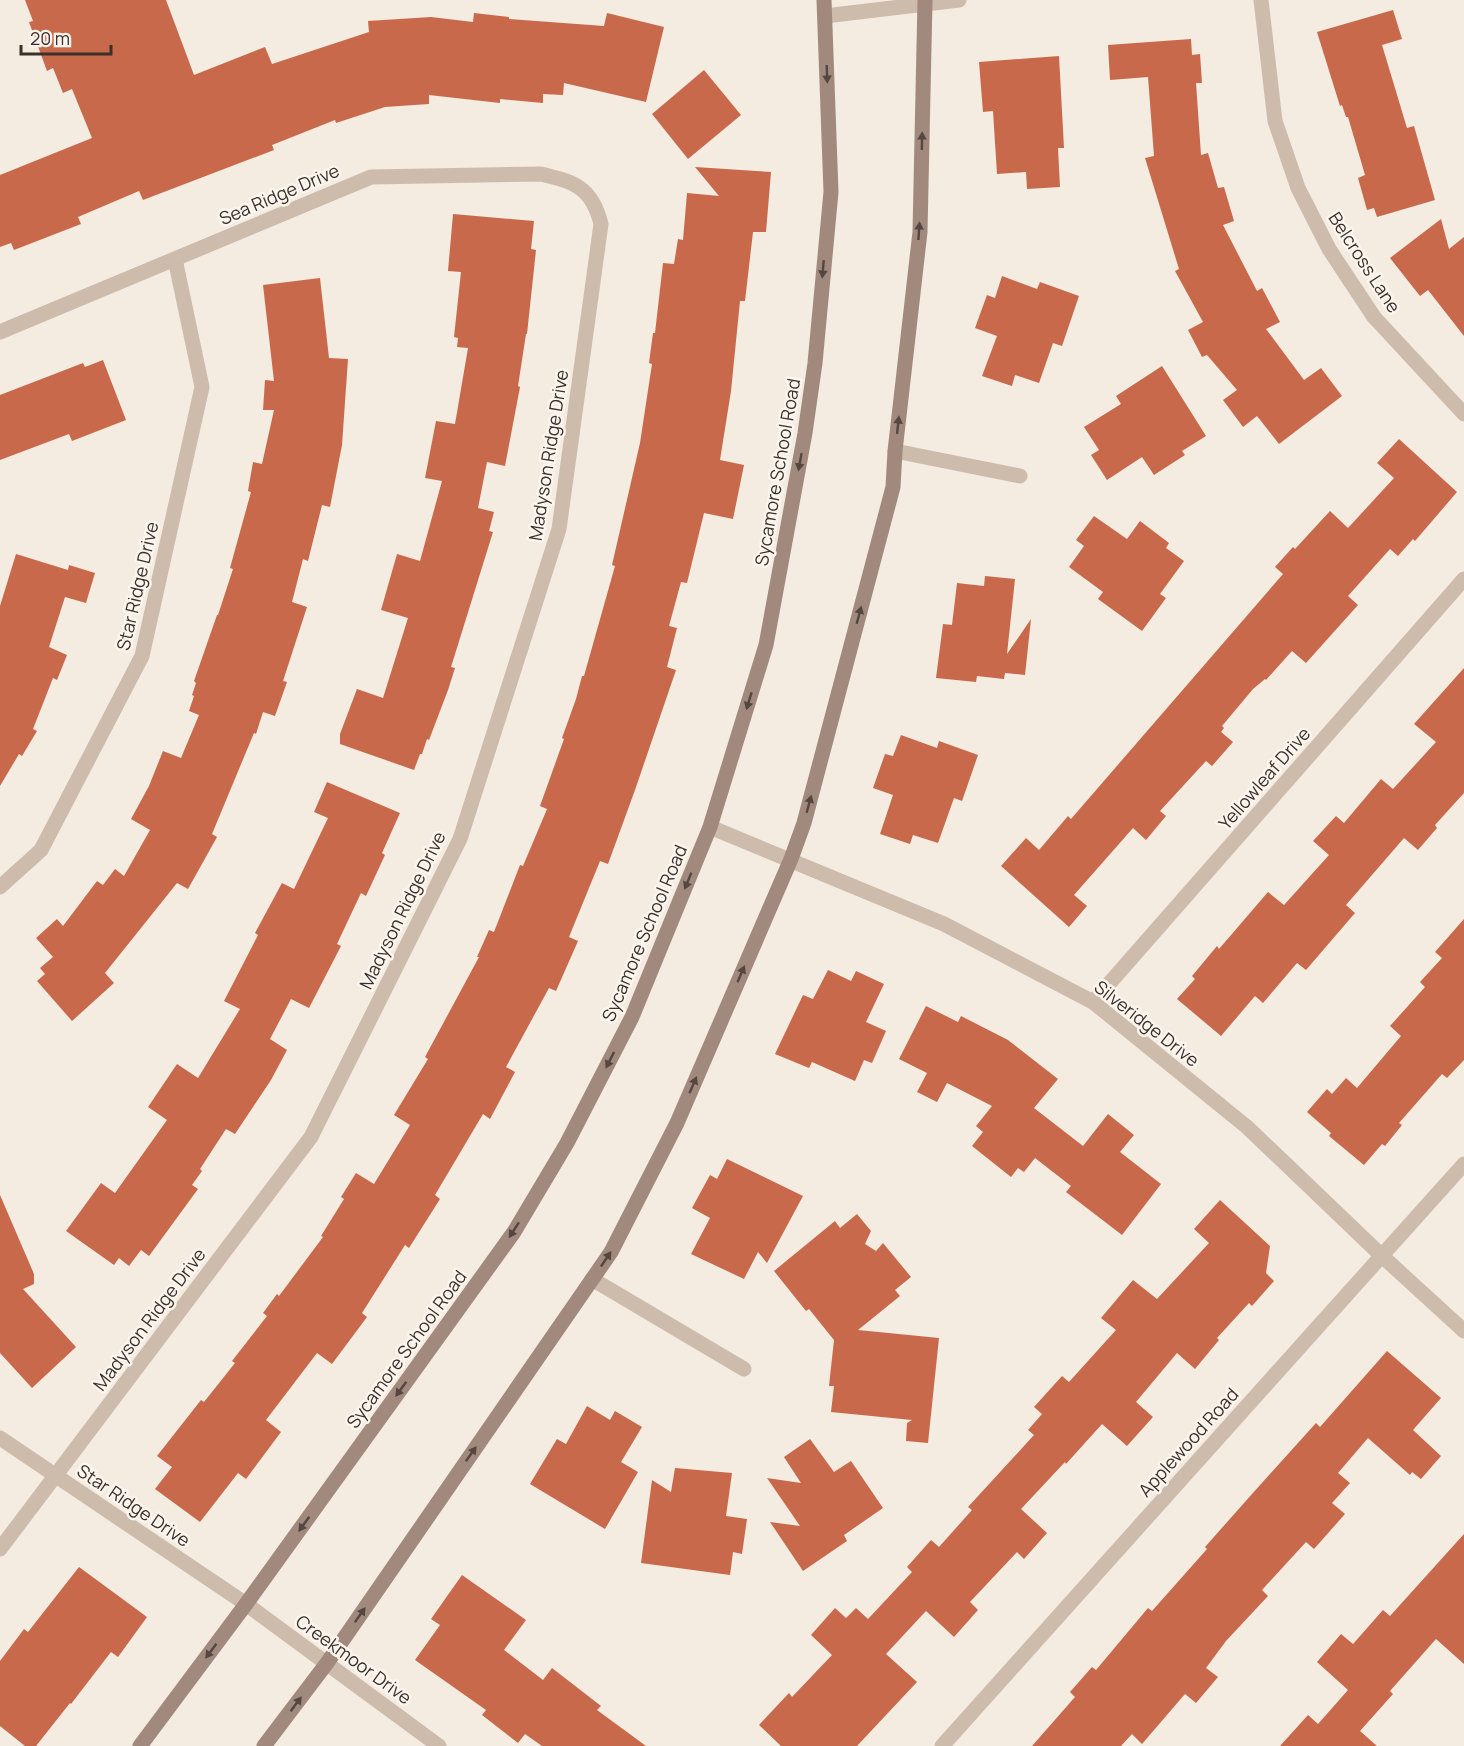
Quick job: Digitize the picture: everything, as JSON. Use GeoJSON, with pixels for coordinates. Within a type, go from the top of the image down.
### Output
{"type":"FeatureCollection","features":[{"type":"Feature","properties":{"kind":"main road","name":"Sycamore School Road"},"geometry":{"type":"LineString","coordinates":[[140,1746],[246,1604],[514,1232],[561,1153],[632,1017],[710,827],[766,645],[805,433],[815,363],[831,192],[824,0]]}},
{"type":"Feature","properties":{"kind":"main road"},"geometry":{"type":"LineString","coordinates":[[264,1746],[327,1663],[611,1252],[677,1123],[791,860],[804,824],[892,487],[920,232],[926,2]]}},
{"type":"Feature","properties":{"kind":"street"},"geometry":{"type":"LineString","coordinates":[[825,16],[926,2],[959,0]]}},
{"type":"Feature","properties":{"kind":"street","name":"Belcross Lane"},"geometry":{"type":"LineString","coordinates":[[1261,0],[1275,121],[1298,188],[1329,249],[1374,316],[1464,414]]}},
{"type":"Feature","properties":{"kind":"street","name":"Sea Ridge Drive"},"geometry":{"type":"LineString","coordinates":[[0,332],[371,177],[541,174],[567,180],[586,192]]}},
{"type":"Feature","properties":{"kind":"street","name":"Madyson Ridge Drive"},"geometry":{"type":"LineString","coordinates":[[0,1549],[311,1137],[460,839],[560,529],[601,224],[597,206],[586,192]]}},
{"type":"Feature","properties":{"kind":"street","name":"Star Ridge Drive"},"geometry":{"type":"LineString","coordinates":[[0,887],[41,850],[142,656],[202,387],[176,259]]}},
{"type":"Feature","properties":{"kind":"street"},"geometry":{"type":"LineString","coordinates":[[895,451],[1020,476]]}},
{"type":"Feature","properties":{"kind":"street","name":"Yellowleaf Drive"},"geometry":{"type":"LineString","coordinates":[[1093,1002],[1464,579]]}},
{"type":"Feature","properties":{"kind":"street","name":"Silveridge Drive"},"geometry":{"type":"LineString","coordinates":[[710,827],[944,924],[1093,1002],[1247,1127],[1464,1331]]}},
{"type":"Feature","properties":{"kind":"street","name":"Applewood Road"},"geometry":{"type":"LineString","coordinates":[[942,1746],[1464,1164]]}},
{"type":"Feature","properties":{"kind":"street"},"geometry":{"type":"LineString","coordinates":[[592,1279],[744,1369]]}},
{"type":"Feature","properties":{"kind":"street","name":"Star Ridge Drive"},"geometry":{"type":"LineString","coordinates":[[0,1438],[246,1604]]}},
{"type":"Feature","properties":{"kind":"street","name":"Creekmoor Drive"},"geometry":{"type":"LineString","coordinates":[[246,1604],[439,1746]]}},
{"type":"Feature","properties":{"kind":"building"},"geometry":{"type":"Polygon","coordinates":[[[25,0],[166,0],[194,75],[265,47],[272,64],[369,32],[368,21],[431,17],[473,22],[474,13],[509,17],[509,19],[604,26],[607,13],[664,27],[646,102],[564,83],[563,95],[543,94],[543,103],[500,99],[500,103],[429,95],[429,104],[385,107],[336,123],[335,120],[272,145],[274,150],[143,200],[139,191],[78,217],[81,224],[14,250],[11,243],[0,247],[0,175],[92,138],[72,89],[63,93],[53,68],[47,71],[29,22],[33,21],[25,0]]]}},
{"type":"Feature","properties":{"kind":"building"},"geometry":{"type":"Polygon","coordinates":[[[1393,10],[1402,39],[1382,45],[1407,128],[1414,126],[1435,200],[1377,217],[1374,208],[1367,210],[1358,178],[1365,175],[1348,117],[1342,105],[1340,106],[1317,32],[1393,10]]]}},
{"type":"Feature","properties":{"kind":"building"},"geometry":{"type":"Polygon","coordinates":[[[1191,39],[1192,55],[1200,54],[1202,83],[1196,83],[1201,155],[1208,153],[1218,188],[1224,187],[1234,221],[1223,225],[1257,291],[1262,288],[1280,322],[1266,329],[1304,380],[1321,368],[1342,396],[1279,444],[1257,416],[1243,427],[1223,400],[1237,390],[1207,355],[1202,357],[1188,330],[1203,322],[1175,271],[1179,269],[1145,158],[1154,156],[1148,77],[1110,80],[1108,45],[1191,39]]]}},
{"type":"Feature","properties":{"kind":"building"},"geometry":{"type":"Polygon","coordinates":[[[1059,56],[1064,148],[1058,148],[1060,187],[1027,189],[1026,172],[997,174],[993,111],[983,112],[979,62],[1059,56]]]}},
{"type":"Feature","properties":{"kind":"building"},"geometry":{"type":"Polygon","coordinates":[[[704,70],[741,115],[688,159],[652,114],[704,70]]]}},
{"type":"Feature","properties":{"kind":"building"},"geometry":{"type":"Polygon","coordinates":[[[695,167],[771,172],[766,232],[753,232],[745,301],[740,301],[731,391],[720,460],[744,465],[733,519],[704,513],[687,583],[681,582],[669,626],[677,628],[667,667],[676,670],[608,864],[600,861],[569,937],[578,941],[556,991],[549,988],[506,1067],[515,1072],[490,1119],[483,1114],[435,1195],[440,1199],[409,1248],[405,1245],[362,1313],[367,1317],[332,1364],[317,1353],[266,1420],[281,1432],[246,1479],[238,1473],[200,1522],[155,1489],[172,1467],[157,1456],[201,1400],[204,1402],[235,1363],[232,1361],[267,1316],[263,1313],[277,1294],[279,1296],[323,1237],[321,1236],[344,1199],[341,1197],[356,1173],[374,1184],[410,1125],[394,1115],[428,1059],[425,1057],[479,957],[477,957],[489,930],[494,932],[520,865],[523,866],[547,809],[540,806],[564,739],[562,738],[582,676],[584,676],[615,566],[612,565],[640,443],[652,364],[649,363],[663,263],[674,264],[678,239],[683,240],[687,193],[719,196],[695,167]]]}},
{"type":"Feature","properties":{"kind":"building"},"geometry":{"type":"Polygon","coordinates":[[[453,214],[534,221],[531,249],[536,250],[527,334],[518,386],[520,387],[505,466],[487,462],[478,508],[494,512],[489,531],[493,532],[451,667],[455,668],[448,690],[429,740],[427,739],[414,770],[340,744],[340,734],[357,689],[383,698],[408,618],[381,610],[397,554],[420,561],[442,481],[425,478],[436,421],[455,424],[468,348],[457,347],[458,338],[454,337],[461,272],[448,271],[453,214]]]}},
{"type":"Feature","properties":{"kind":"building"},"geometry":{"type":"Polygon","coordinates":[[[1441,219],[1449,249],[1464,237],[1464,336],[1428,290],[1420,296],[1390,258],[1441,219]]]}},
{"type":"Feature","properties":{"kind":"building"},"geometry":{"type":"Polygon","coordinates":[[[1002,276],[1037,289],[1040,282],[1079,296],[1062,346],[1053,343],[1039,383],[1015,375],[1012,386],[982,376],[997,336],[975,328],[987,295],[995,298],[1002,276]]]}},
{"type":"Feature","properties":{"kind":"building"},"geometry":{"type":"Polygon","coordinates":[[[320,278],[329,358],[348,359],[342,445],[330,507],[322,505],[308,561],[303,559],[292,602],[307,607],[283,681],[287,682],[275,716],[263,712],[256,734],[254,733],[212,834],[217,837],[188,889],[177,883],[105,973],[114,983],[72,1021],[37,981],[45,974],[40,968],[53,957],[36,938],[57,919],[63,926],[97,881],[103,885],[115,869],[124,876],[150,830],[131,819],[149,786],[163,751],[181,758],[199,715],[189,711],[194,696],[192,695],[196,683],[194,681],[233,569],[230,568],[251,492],[248,491],[253,462],[262,464],[274,410],[263,410],[265,380],[274,381],[263,285],[320,278]]]}},
{"type":"Feature","properties":{"kind":"building"},"geometry":{"type":"Polygon","coordinates":[[[103,360],[126,420],[72,441],[69,434],[0,460],[0,395],[83,363],[85,367],[103,360]]]}},
{"type":"Feature","properties":{"kind":"building"},"geometry":{"type":"Polygon","coordinates":[[[1162,366],[1206,436],[1182,451],[1185,455],[1154,475],[1142,457],[1107,480],[1091,455],[1099,450],[1084,427],[1121,404],[1116,396],[1162,366]]]}},
{"type":"Feature","properties":{"kind":"building"},"geometry":{"type":"Polygon","coordinates":[[[1399,439],[1457,492],[1415,541],[1413,539],[1398,556],[1390,549],[1348,596],[1358,605],[1306,663],[1292,651],[1266,680],[1253,689],[1222,726],[1224,728],[1221,732],[1233,742],[1212,766],[1206,761],[1160,811],[1166,816],[1146,840],[1133,828],[1074,895],[1087,906],[1069,927],[1001,866],[1026,838],[1039,850],[1068,816],[1071,819],[1283,574],[1275,567],[1293,547],[1295,549],[1330,511],[1348,528],[1394,478],[1377,463],[1399,439]]]}},
{"type":"Feature","properties":{"kind":"building"},"geometry":{"type":"Polygon","coordinates":[[[1094,516],[1127,539],[1140,521],[1169,543],[1166,548],[1184,561],[1160,594],[1166,598],[1142,631],[1098,599],[1103,592],[1069,567],[1084,546],[1076,540],[1094,516]]]}},
{"type":"Feature","properties":{"kind":"building"},"geometry":{"type":"Polygon","coordinates":[[[16,554],[68,570],[69,565],[95,573],[86,603],[65,597],[49,647],[67,655],[57,680],[53,678],[33,729],[37,731],[22,756],[19,754],[0,786],[0,606],[16,554]]]}},
{"type":"Feature","properties":{"kind":"building"},"geometry":{"type":"Polygon","coordinates":[[[985,576],[1015,579],[1007,654],[1031,619],[1025,675],[1005,673],[1004,679],[977,676],[976,682],[936,678],[943,624],[952,625],[957,583],[984,586],[985,576]]]}},
{"type":"Feature","properties":{"kind":"building"},"geometry":{"type":"Polygon","coordinates":[[[1464,668],[1464,793],[1435,825],[1437,828],[1418,850],[1404,838],[1346,905],[1355,913],[1306,970],[1297,963],[1263,1003],[1255,996],[1221,1036],[1177,999],[1195,979],[1192,976],[1217,946],[1219,949],[1268,892],[1284,905],[1329,855],[1313,841],[1336,816],[1344,823],[1381,779],[1393,789],[1436,742],[1414,724],[1464,668]]]}},
{"type":"Feature","properties":{"kind":"building"},"geometry":{"type":"Polygon","coordinates":[[[901,735],[937,748],[939,741],[978,755],[962,801],[954,798],[938,843],[913,835],[910,844],[880,834],[893,795],[873,788],[885,754],[893,756],[901,735]]]}},
{"type":"Feature","properties":{"kind":"building"},"geometry":{"type":"Polygon","coordinates":[[[327,782],[400,813],[382,853],[385,855],[366,896],[361,893],[337,944],[341,946],[309,1008],[291,999],[270,1039],[287,1050],[271,1080],[235,1134],[226,1129],[192,1185],[198,1189],[149,1256],[141,1250],[129,1266],[119,1258],[114,1265],[66,1231],[101,1183],[115,1193],[167,1120],[148,1107],[177,1064],[198,1078],[240,1009],[224,1001],[258,935],[255,933],[282,883],[294,889],[328,818],[314,812],[327,782]]]}},
{"type":"Feature","properties":{"kind":"building"},"geometry":{"type":"Polygon","coordinates":[[[1464,919],[1464,1060],[1447,1078],[1442,1074],[1399,1123],[1402,1125],[1385,1146],[1382,1144],[1364,1165],[1329,1136],[1331,1133],[1307,1112],[1327,1089],[1332,1094],[1346,1078],[1357,1088],[1401,1036],[1390,1026],[1425,987],[1420,982],[1442,958],[1435,952],[1464,919]]]}},
{"type":"Feature","properties":{"kind":"building"},"geometry":{"type":"Polygon","coordinates":[[[828,970],[851,981],[856,971],[884,984],[866,1022],[886,1031],[872,1063],[864,1060],[855,1081],[812,1062],[809,1068],[775,1054],[803,995],[813,999],[828,970]]]}},
{"type":"Feature","properties":{"kind":"building"},"geometry":{"type":"Polygon","coordinates":[[[926,1006],[958,1022],[961,1016],[1008,1040],[1058,1079],[1034,1108],[1083,1146],[1108,1114],[1134,1135],[1120,1152],[1161,1184],[1122,1235],[1066,1192],[1071,1186],[1035,1158],[1024,1172],[1018,1168],[1011,1177],[972,1146],[983,1132],[976,1126],[992,1106],[947,1083],[937,1102],[917,1092],[927,1073],[899,1059],[926,1006]]]}},
{"type":"Feature","properties":{"kind":"building"},"geometry":{"type":"Polygon","coordinates":[[[727,1159],[803,1196],[767,1263],[758,1252],[744,1279],[691,1254],[710,1218],[692,1208],[710,1175],[717,1179],[727,1159]]]}},
{"type":"Feature","properties":{"kind":"building"},"geometry":{"type":"Polygon","coordinates":[[[0,1195],[34,1274],[34,1284],[23,1289],[76,1347],[32,1388],[0,1353],[0,1195]]]}},
{"type":"Feature","properties":{"kind":"building"},"geometry":{"type":"Polygon","coordinates":[[[1220,1200],[1270,1246],[1266,1273],[1274,1281],[1252,1306],[1249,1303],[1217,1338],[1219,1340],[1195,1369],[1177,1353],[1136,1402],[1153,1417],[1127,1446],[1102,1424],[1021,1509],[1047,1533],[1024,1559],[1017,1552],[970,1602],[978,1610],[954,1637],[926,1611],[886,1654],[917,1682],[857,1746],[781,1746],[759,1725],[789,1693],[792,1697],[832,1655],[811,1635],[835,1608],[846,1618],[856,1608],[868,1619],[912,1572],[907,1567],[931,1540],[939,1547],[972,1510],[968,1507],[1034,1435],[1028,1430],[1042,1414],[1034,1407],[1062,1376],[1069,1382],[1116,1330],[1101,1318],[1133,1280],[1157,1299],[1209,1243],[1194,1229],[1220,1200]]]}},
{"type":"Feature","properties":{"kind":"building"},"geometry":{"type":"Polygon","coordinates":[[[857,1214],[871,1231],[865,1244],[876,1251],[883,1243],[911,1277],[895,1290],[900,1296],[858,1330],[939,1338],[928,1443],[906,1441],[907,1423],[912,1420],[831,1412],[834,1386],[829,1386],[834,1340],[809,1309],[806,1311],[774,1271],[835,1221],[840,1228],[857,1214]]]}},
{"type":"Feature","properties":{"kind":"building"},"geometry":{"type":"Polygon","coordinates":[[[1387,1351],[1441,1398],[1413,1430],[1441,1456],[1421,1479],[1412,1472],[1410,1475],[1368,1438],[1338,1473],[1350,1483],[1332,1503],[1345,1514],[1314,1549],[1306,1542],[1262,1590],[1268,1596],[1226,1641],[1206,1668],[1218,1677],[1196,1703],[1185,1694],[1142,1744],[1132,1734],[1121,1746],[1032,1746],[1075,1697],[1070,1692],[1092,1667],[1096,1670],[1148,1608],[1152,1611],[1207,1549],[1205,1547],[1316,1423],[1320,1427],[1387,1351]]]}},
{"type":"Feature","properties":{"kind":"building"},"geometry":{"type":"Polygon","coordinates":[[[587,1406],[610,1420],[615,1411],[642,1427],[621,1462],[638,1472],[605,1529],[530,1484],[557,1439],[566,1444],[587,1406]]]}},
{"type":"Feature","properties":{"kind":"building"},"geometry":{"type":"Polygon","coordinates":[[[810,1439],[834,1472],[851,1461],[883,1508],[844,1535],[847,1541],[803,1571],[770,1522],[800,1526],[767,1478],[801,1483],[784,1457],[810,1439]]]}},
{"type":"Feature","properties":{"kind":"building"},"geometry":{"type":"Polygon","coordinates":[[[675,1468],[732,1473],[726,1516],[747,1519],[742,1554],[733,1552],[730,1575],[641,1563],[652,1480],[671,1492],[675,1468]]]}},
{"type":"Feature","properties":{"kind":"building"},"geometry":{"type":"Polygon","coordinates":[[[1464,1534],[1464,1664],[1436,1639],[1390,1691],[1393,1694],[1360,1731],[1377,1746],[1280,1746],[1308,1715],[1318,1724],[1348,1690],[1317,1662],[1341,1634],[1353,1644],[1383,1610],[1390,1616],[1464,1534]]]}},
{"type":"Feature","properties":{"kind":"building"},"geometry":{"type":"Polygon","coordinates":[[[79,1567],[147,1617],[118,1657],[111,1652],[36,1746],[25,1746],[0,1726],[0,1661],[24,1629],[28,1632],[79,1567]]]}},
{"type":"Feature","properties":{"kind":"building"},"geometry":{"type":"Polygon","coordinates":[[[462,1575],[526,1620],[504,1650],[543,1680],[552,1668],[601,1706],[597,1710],[646,1746],[542,1746],[525,1734],[518,1743],[482,1715],[486,1710],[415,1660],[440,1625],[431,1619],[462,1575]]]}}]}
